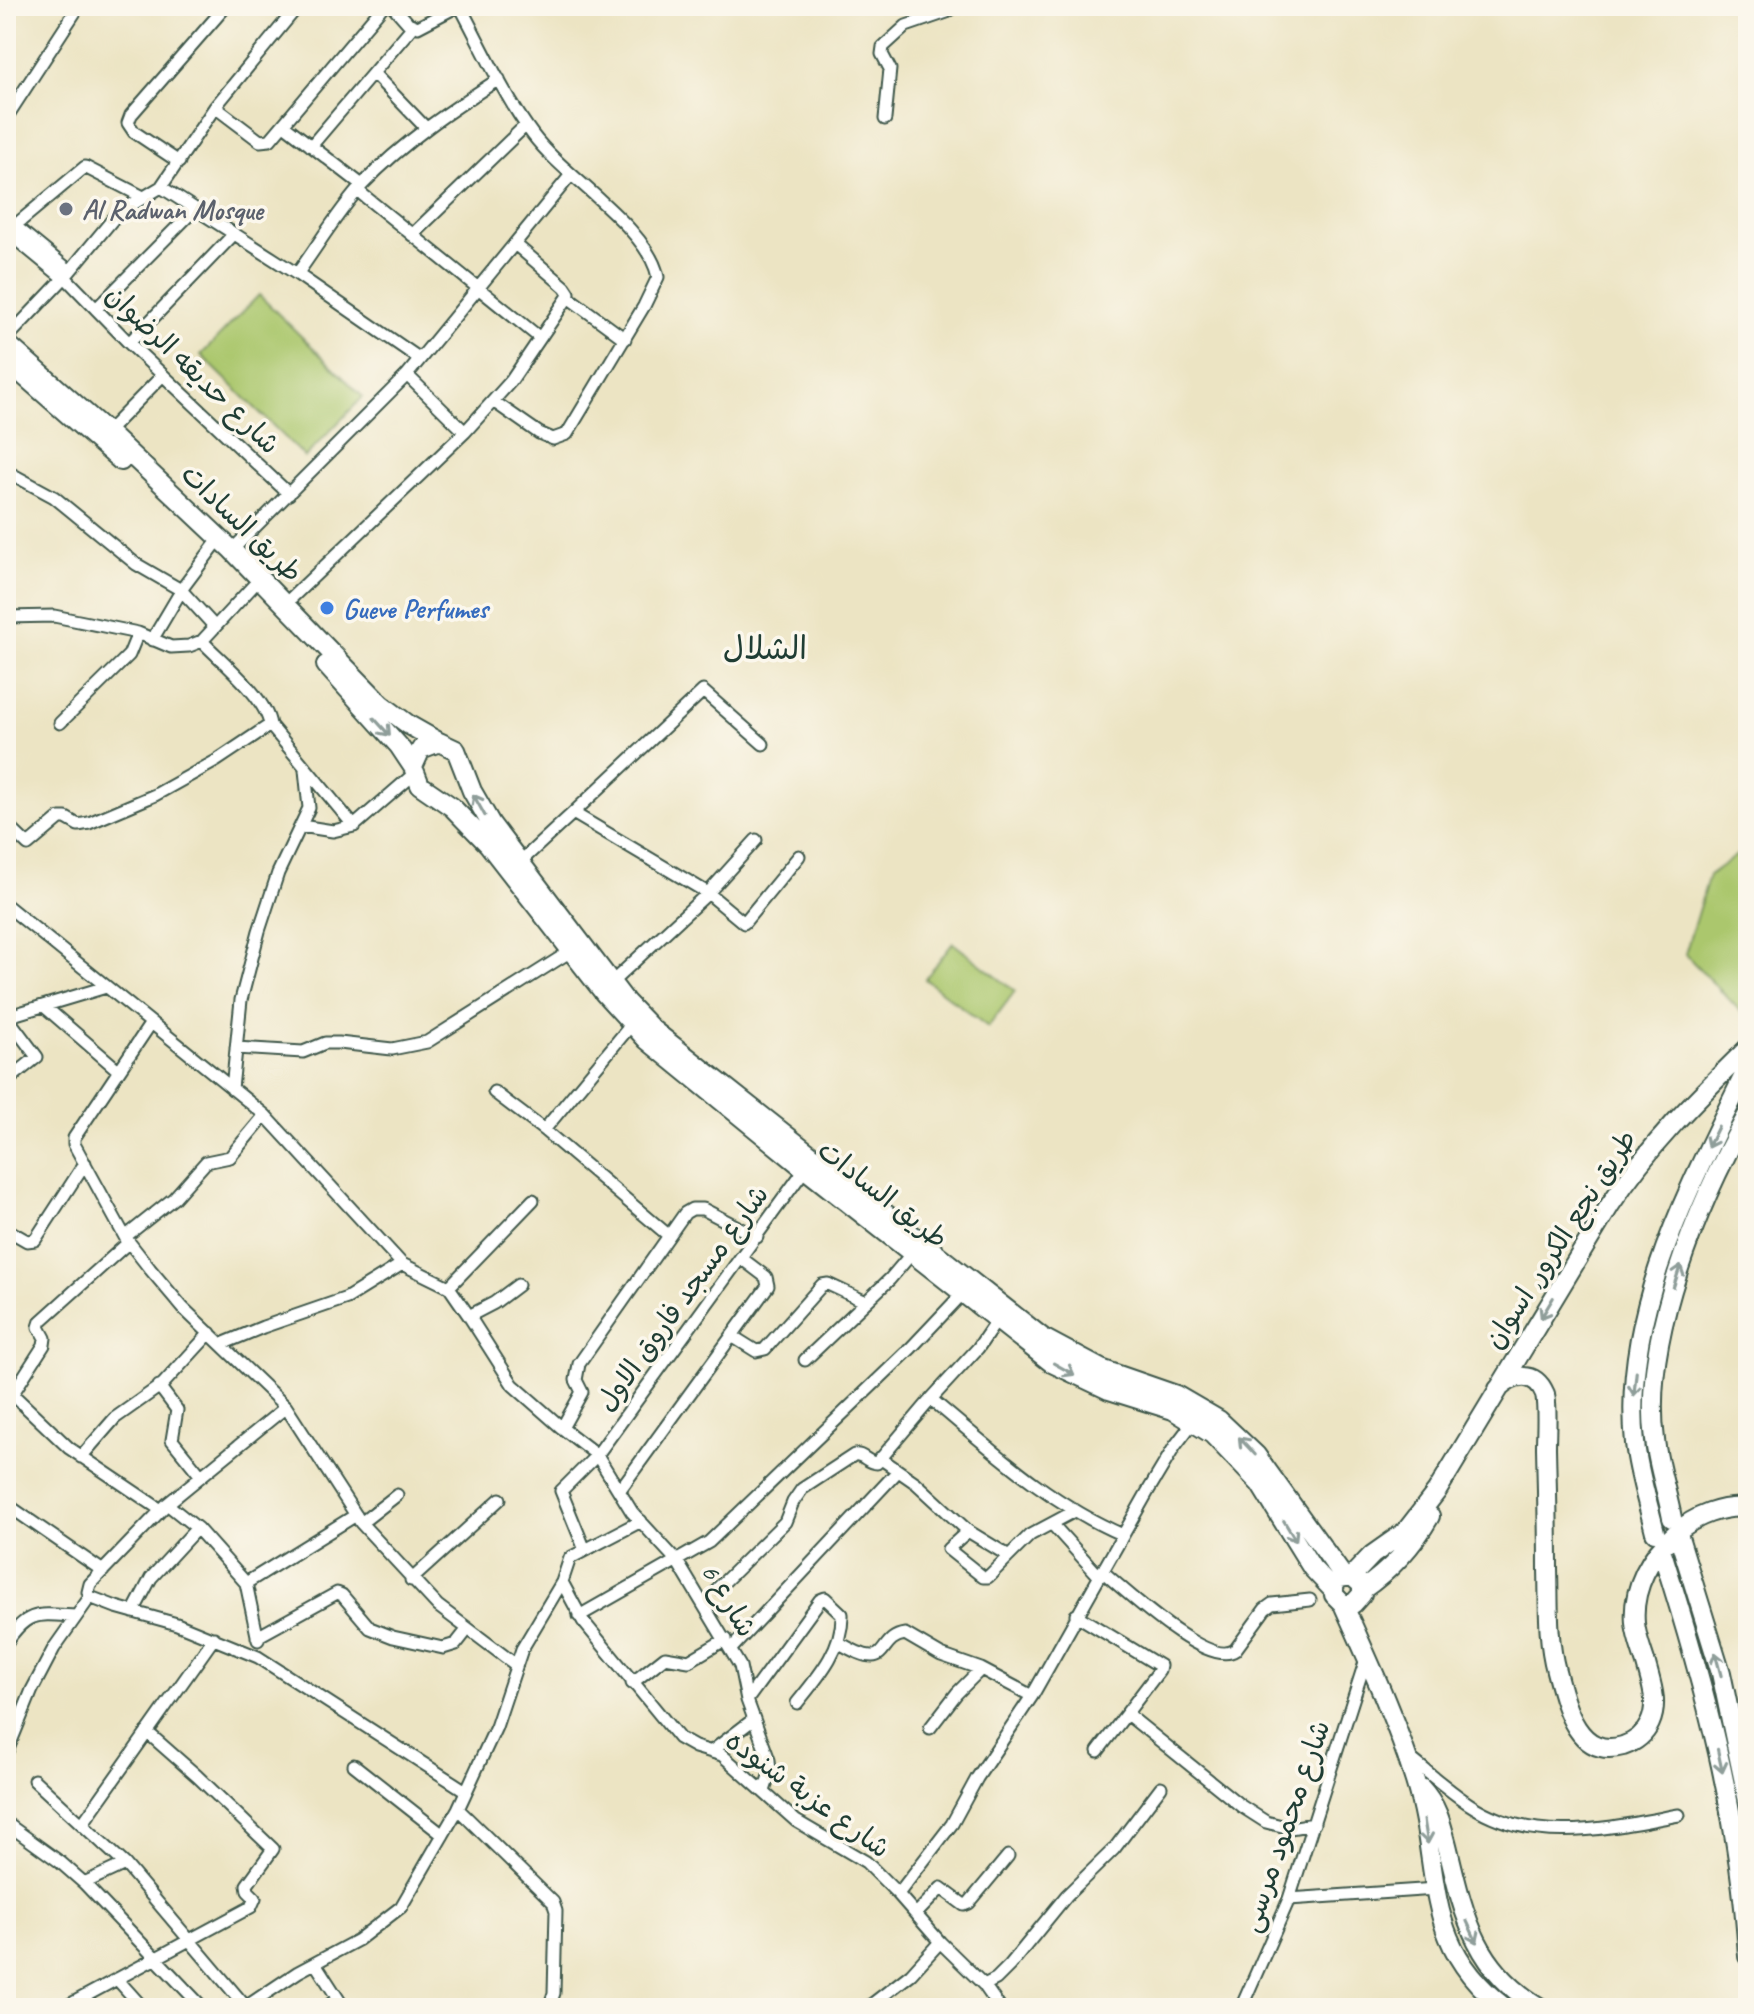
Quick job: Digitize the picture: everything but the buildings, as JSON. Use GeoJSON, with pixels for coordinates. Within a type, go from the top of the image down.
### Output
{"type":"FeatureCollection","features":[{"type":"Feature","properties":{"kind":"main road","name":"طريق السادات"},"geometry":{"type":"LineString","coordinates":[[6,341],[107,432],[223,548],[253,586],[393,740],[413,770]]}},
{"type":"Feature","properties":{"kind":"main road","name":"طريق السادات"},"geometry":{"type":"LineString","coordinates":[[6,360],[285,604],[381,704],[439,742]]}},
{"type":"Feature","properties":{"kind":"main road"},"geometry":{"type":"LineString","coordinates":[[439,742],[456,750],[463,767],[459,780],[450,789],[431,791],[420,785],[413,770],[421,749],[439,742]]}},
{"type":"Feature","properties":{"kind":"main road","name":"طريق السادات"},"geometry":{"type":"LineString","coordinates":[[463,767],[484,814],[611,983],[639,1016],[668,1043],[1043,1338],[1101,1369],[1191,1402],[1226,1425],[1256,1455],[1324,1547],[1347,1587]]}},
{"type":"Feature","properties":{"kind":"main road","name":"طريق السادات"},"geometry":{"type":"LineString","coordinates":[[431,791],[462,816],[488,844],[631,1025],[663,1054],[1026,1344],[1080,1378],[1162,1406],[1194,1421],[1212,1434],[1245,1466],[1273,1503],[1312,1568],[1347,1587]]}},
{"type":"Feature","properties":{"kind":"main road","name":"طريق نجع الكرور, اسوان"},"geometry":{"type":"LineString","coordinates":[[1347,1587],[1372,1555],[1406,1531],[1444,1480],[1610,1205],[1638,1164],[1686,1108],[1748,1048]]}},
{"type":"Feature","properties":{"kind":"main road"},"geometry":{"type":"LineString","coordinates":[[1655,1532],[1635,1444],[1634,1399],[1639,1348],[1653,1286],[1677,1215],[1748,1067]]}},
{"type":"Feature","properties":{"kind":"main road"},"geometry":{"type":"LineString","coordinates":[[1672,1518],[1655,1440],[1654,1392],[1659,1348],[1674,1286],[1696,1219],[1721,1163],[1748,1114]]}},
{"type":"Feature","properties":{"kind":"main road"},"geometry":{"type":"LineString","coordinates":[[1498,1389],[1512,1377],[1522,1375],[1537,1381],[1545,1394],[1549,1623],[1555,1667],[1565,1700],[1577,1730],[1587,1741],[1601,1747],[1615,1748],[1630,1744],[1642,1735],[1650,1723],[1654,1689],[1635,1625],[1641,1581],[1651,1561],[1672,1535],[1700,1517],[1721,1510],[1748,1508]]}},
{"type":"Feature","properties":{"kind":"main road","name":"طريق نجع الكرور, اسوان"},"geometry":{"type":"LineString","coordinates":[[1347,1587],[1385,1573],[1413,1543],[1429,1519],[1444,1480]]}},
{"type":"Feature","properties":{"kind":"main road"},"geometry":{"type":"LineString","coordinates":[[1679,1537],[1726,1697],[1747,1798]]}},
{"type":"Feature","properties":{"kind":"main road"},"geometry":{"type":"LineString","coordinates":[[1324,1547],[1347,1556],[1372,1555]]}},
{"type":"Feature","properties":{"kind":"main road"},"geometry":{"type":"LineString","coordinates":[[1662,1552],[1703,1686],[1738,1856],[1748,1956]]}},
{"type":"Feature","properties":{"kind":"main road"},"geometry":{"type":"LineString","coordinates":[[1347,1587],[1367,1657],[1407,1756],[1422,1804],[1442,1926],[1453,1950],[1478,1985],[1505,2008]]}},
{"type":"Feature","properties":{"kind":"main road"},"geometry":{"type":"LineString","coordinates":[[1726,1697],[1748,1734]]}},
{"type":"Feature","properties":{"kind":"main road"},"geometry":{"type":"LineString","coordinates":[[1416,1783],[1439,1814],[1464,1914],[1475,1941],[1501,1976],[1541,2008]]}},
{"type":"Feature","properties":{"kind":"street"},"geometry":{"type":"LineString","coordinates":[[6,118],[79,6]]}},
{"type":"Feature","properties":{"kind":"street"},"geometry":{"type":"LineString","coordinates":[[179,162],[134,132],[128,123],[131,115],[226,6]]}},
{"type":"Feature","properties":{"kind":"street"},"geometry":{"type":"LineString","coordinates":[[6,341],[118,213],[161,187],[215,107],[298,6]]}},
{"type":"Feature","properties":{"kind":"street"},"geometry":{"type":"LineString","coordinates":[[215,107],[263,142],[270,140],[383,6]]}},
{"type":"Feature","properties":{"kind":"street"},"geometry":{"type":"LineString","coordinates":[[311,146],[413,26],[423,25],[459,6],[526,125],[570,176],[628,227],[657,269],[656,285],[567,434],[553,439],[539,433],[493,401]]}},
{"type":"Feature","properties":{"kind":"street"},"geometry":{"type":"LineString","coordinates":[[885,119],[890,69],[882,54],[883,47],[906,26],[956,6]]}},
{"type":"Feature","properties":{"kind":"street"},"geometry":{"type":"LineString","coordinates":[[398,8],[413,26]]}},
{"type":"Feature","properties":{"kind":"street"},"geometry":{"type":"LineString","coordinates":[[373,73],[426,128]]}},
{"type":"Feature","properties":{"kind":"street"},"geometry":{"type":"LineString","coordinates":[[297,274],[360,188],[426,128],[499,79]]}},
{"type":"Feature","properties":{"kind":"street"},"geometry":{"type":"LineString","coordinates":[[284,125],[412,235],[540,338]]}},
{"type":"Feature","properties":{"kind":"street"},"geometry":{"type":"LineString","coordinates":[[412,235],[526,125]]}},
{"type":"Feature","properties":{"kind":"street"},"geometry":{"type":"LineString","coordinates":[[9,230],[85,167],[145,198]]}},
{"type":"Feature","properties":{"kind":"street"},"geometry":{"type":"LineString","coordinates":[[152,640],[181,590],[223,548],[289,494],[407,375],[570,176]]}},
{"type":"Feature","properties":{"kind":"street"},"geometry":{"type":"LineString","coordinates":[[161,187],[297,274],[420,359]]}},
{"type":"Feature","properties":{"kind":"street"},"geometry":{"type":"LineString","coordinates":[[96,309],[195,209]]}},
{"type":"Feature","properties":{"kind":"street","name":"شارع حديقه الرضوان"},"geometry":{"type":"LineString","coordinates":[[9,230],[66,275],[129,343],[289,494]]}},
{"type":"Feature","properties":{"kind":"street"},"geometry":{"type":"LineString","coordinates":[[129,343],[234,234]]}},
{"type":"Feature","properties":{"kind":"street"},"geometry":{"type":"LineString","coordinates":[[285,604],[465,432],[511,381],[568,297],[565,287],[515,244]]}},
{"type":"Feature","properties":{"kind":"street"},"geometry":{"type":"LineString","coordinates":[[568,297],[625,339]]}},
{"type":"Feature","properties":{"kind":"street"},"geometry":{"type":"LineString","coordinates":[[107,432],[163,375]]}},
{"type":"Feature","properties":{"kind":"street"},"geometry":{"type":"LineString","coordinates":[[407,375],[465,432]]}},
{"type":"Feature","properties":{"kind":"street"},"geometry":{"type":"LineString","coordinates":[[6,471],[54,497],[136,564],[181,590],[215,627]]}},
{"type":"Feature","properties":{"kind":"street"},"geometry":{"type":"LineString","coordinates":[[6,617],[54,616],[138,633],[177,647],[199,644],[253,586]]}},
{"type":"Feature","properties":{"kind":"street"},"geometry":{"type":"LineString","coordinates":[[60,723],[129,655],[138,633]]}},
{"type":"Feature","properties":{"kind":"street"},"geometry":{"type":"LineString","coordinates":[[202,641],[254,695],[269,714],[270,725],[354,826]]}},
{"type":"Feature","properties":{"kind":"street"},"geometry":{"type":"LineString","coordinates":[[520,862],[703,691],[763,744]]}},
{"type":"Feature","properties":{"kind":"street"},"geometry":{"type":"LineString","coordinates":[[6,824],[28,845],[60,818],[78,825],[89,823],[155,795],[216,761],[270,725]]}},
{"type":"Feature","properties":{"kind":"street"},"geometry":{"type":"LineString","coordinates":[[232,1089],[241,1000],[268,901],[309,808],[305,770]]}},
{"type":"Feature","properties":{"kind":"street"},"geometry":{"type":"LineString","coordinates":[[301,826],[333,831],[354,826],[413,770]]}},
{"type":"Feature","properties":{"kind":"street"},"geometry":{"type":"LineString","coordinates":[[573,813],[708,893],[744,923],[799,856]]}},
{"type":"Feature","properties":{"kind":"street"},"geometry":{"type":"LineString","coordinates":[[611,983],[708,893],[756,840]]}},
{"type":"Feature","properties":{"kind":"street"},"geometry":{"type":"LineString","coordinates":[[6,905],[265,1115],[402,1264],[449,1287],[513,1385],[597,1455]]}},
{"type":"Feature","properties":{"kind":"street"},"geometry":{"type":"LineString","coordinates":[[236,1048],[303,1052],[325,1043],[392,1049],[427,1042],[571,951]]}},
{"type":"Feature","properties":{"kind":"street"},"geometry":{"type":"LineString","coordinates":[[6,1082],[37,1057],[6,1017],[106,987]]}},
{"type":"Feature","properties":{"kind":"street"},"geometry":{"type":"LineString","coordinates":[[44,1006],[118,1070]]}},
{"type":"Feature","properties":{"kind":"street"},"geometry":{"type":"LineString","coordinates":[[151,1023],[74,1138],[74,1144],[127,1240],[183,1308],[286,1407],[359,1519],[411,1580],[467,1630],[516,1665]]}},
{"type":"Feature","properties":{"kind":"street"},"geometry":{"type":"LineString","coordinates":[[544,1130],[631,1025]]}},
{"type":"Feature","properties":{"kind":"street"},"geometry":{"type":"LineString","coordinates":[[494,1092],[668,1235]]}},
{"type":"Feature","properties":{"kind":"street"},"geometry":{"type":"LineString","coordinates":[[6,1404],[9,1390],[44,1345],[45,1338],[39,1327],[41,1321],[174,1198],[206,1162],[230,1157],[265,1115]]}},
{"type":"Feature","properties":{"kind":"street"},"geometry":{"type":"LineString","coordinates":[[6,1229],[27,1241],[35,1240],[85,1163]]}},
{"type":"Feature","properties":{"kind":"street","name":"شارع مسجد فاروق الاول"},"geometry":{"type":"LineString","coordinates":[[585,1550],[560,1493],[563,1487],[597,1455],[805,1169]]}},
{"type":"Feature","properties":{"kind":"street"},"geometry":{"type":"LineString","coordinates":[[449,1287],[533,1200]]}},
{"type":"Feature","properties":{"kind":"street"},"geometry":{"type":"LineString","coordinates":[[562,1428],[582,1392],[576,1380],[579,1364],[685,1213],[697,1208],[711,1212],[757,1237]]}},
{"type":"Feature","properties":{"kind":"street"},"geometry":{"type":"LineString","coordinates":[[805,1360],[912,1253]]}},
{"type":"Feature","properties":{"kind":"street"},"geometry":{"type":"LineString","coordinates":[[619,1491],[768,1286],[766,1277],[741,1258]]}},
{"type":"Feature","properties":{"kind":"street"},"geometry":{"type":"LineString","coordinates":[[222,1344],[347,1298],[402,1264]]}},
{"type":"Feature","properties":{"kind":"street"},"geometry":{"type":"LineString","coordinates":[[732,1336],[756,1351],[765,1349],[822,1285],[828,1284],[866,1302]]}},
{"type":"Feature","properties":{"kind":"street"},"geometry":{"type":"LineString","coordinates":[[469,1316],[518,1285]]}},
{"type":"Feature","properties":{"kind":"street"},"geometry":{"type":"LineString","coordinates":[[579,1616],[709,1542],[900,1359],[964,1292]]}},
{"type":"Feature","properties":{"kind":"street"},"geometry":{"type":"LineString","coordinates":[[718,1588],[785,1522],[802,1489],[854,1455],[861,1455],[875,1463],[978,1348],[997,1320]]}},
{"type":"Feature","properties":{"kind":"street"},"geometry":{"type":"LineString","coordinates":[[81,1457],[115,1418],[159,1386],[210,1333]]}},
{"type":"Feature","properties":{"kind":"street"},"geometry":{"type":"LineString","coordinates":[[159,1386],[177,1410],[172,1440],[201,1476]]}},
{"type":"Feature","properties":{"kind":"street"},"geometry":{"type":"LineString","coordinates":[[9,1390],[81,1457],[197,1528],[246,1583],[258,1657]]}},
{"type":"Feature","properties":{"kind":"street"},"geometry":{"type":"LineString","coordinates":[[931,1399],[1037,1485],[1075,1511],[1123,1535]]}},
{"type":"Feature","properties":{"kind":"street"},"geometry":{"type":"LineString","coordinates":[[90,1597],[90,1584],[164,1507],[286,1407]]}},
{"type":"Feature","properties":{"kind":"street"},"geometry":{"type":"LineString","coordinates":[[898,1894],[952,1824],[977,1778],[1032,1696],[1175,1446],[1194,1421]]}},
{"type":"Feature","properties":{"kind":"street","name":"شارع 6"},"geometry":{"type":"LineString","coordinates":[[597,1455],[641,1521],[677,1561],[743,1674],[747,1700],[770,1764],[764,1791]]}},
{"type":"Feature","properties":{"kind":"street"},"geometry":{"type":"LineString","coordinates":[[880,1458],[916,1483],[968,1531],[1009,1556]]}},
{"type":"Feature","properties":{"kind":"street"},"geometry":{"type":"LineString","coordinates":[[632,1683],[665,1657],[689,1661],[728,1644],[898,1471]]}},
{"type":"Feature","properties":{"kind":"street"},"geometry":{"type":"LineString","coordinates":[[246,1583],[397,1495]]}},
{"type":"Feature","properties":{"kind":"street"},"geometry":{"type":"LineString","coordinates":[[411,1580],[500,1499]]}},
{"type":"Feature","properties":{"kind":"street"},"geometry":{"type":"LineString","coordinates":[[6,1504],[103,1571]]}},
{"type":"Feature","properties":{"kind":"street"},"geometry":{"type":"LineString","coordinates":[[968,1531],[948,1549],[983,1577],[992,1575],[1030,1535],[1075,1511]]}},
{"type":"Feature","properties":{"kind":"street"},"geometry":{"type":"LineString","coordinates":[[34,1780],[125,1864],[245,2007],[358,1940],[401,1907],[458,1809],[496,1727],[516,1665],[562,1582],[570,1558],[641,1521]]}},
{"type":"Feature","properties":{"kind":"street"},"geometry":{"type":"LineString","coordinates":[[1053,1525],[1101,1573],[1178,1632],[1220,1654],[1228,1655],[1235,1650],[1272,1604],[1310,1600]]}},
{"type":"Feature","properties":{"kind":"street"},"geometry":{"type":"LineString","coordinates":[[133,1612],[151,1578],[197,1528]]}},
{"type":"Feature","properties":{"kind":"street","name":"شارع عزبة شنوده"},"geometry":{"type":"LineString","coordinates":[[562,1582],[579,1616],[679,1738],[695,1747],[722,1755],[804,1826],[866,1862],[984,1985],[1000,2008]]}},
{"type":"Feature","properties":{"kind":"street"},"geometry":{"type":"LineString","coordinates":[[257,1637],[337,1593],[370,1628],[393,1637],[443,1648],[456,1644],[467,1630]]}},
{"type":"Feature","properties":{"kind":"street"},"geometry":{"type":"LineString","coordinates":[[90,1597],[177,1624],[258,1657],[466,1791]]}},
{"type":"Feature","properties":{"kind":"street"},"geometry":{"type":"LineString","coordinates":[[6,1754],[32,1690],[54,1648],[90,1597]]}},
{"type":"Feature","properties":{"kind":"street"},"geometry":{"type":"LineString","coordinates":[[747,1700],[821,1598],[825,1598],[842,1614],[838,1642],[825,1667],[797,1703]]}},
{"type":"Feature","properties":{"kind":"street"},"geometry":{"type":"LineString","coordinates":[[1076,1615],[1160,1666],[1098,1751]]}},
{"type":"Feature","properties":{"kind":"street"},"geometry":{"type":"LineString","coordinates":[[6,1643],[12,1624],[30,1616],[75,1616]]}},
{"type":"Feature","properties":{"kind":"street"},"geometry":{"type":"LineString","coordinates":[[838,1642],[855,1653],[875,1657],[895,1637],[905,1634],[941,1655],[981,1669],[1032,1696]]}},
{"type":"Feature","properties":{"kind":"street"},"geometry":{"type":"LineString","coordinates":[[83,1823],[214,1638]]}},
{"type":"Feature","properties":{"kind":"street","name":"شارع محمود مرسى"},"geometry":{"type":"LineString","coordinates":[[1241,2008],[1289,1899],[1367,1657]]}},
{"type":"Feature","properties":{"kind":"street"},"geometry":{"type":"LineString","coordinates":[[930,1728],[957,1693],[981,1669]]}},
{"type":"Feature","properties":{"kind":"street"},"geometry":{"type":"LineString","coordinates":[[1127,1714],[1254,1815],[1275,1826],[1290,1828],[1314,1824]]}},
{"type":"Feature","properties":{"kind":"street"},"geometry":{"type":"LineString","coordinates":[[712,1751],[754,1719]]}},
{"type":"Feature","properties":{"kind":"street"},"geometry":{"type":"LineString","coordinates":[[65,2007],[190,1942],[254,1904],[255,1898],[247,1885],[273,1849],[147,1732]]}},
{"type":"Feature","properties":{"kind":"street"},"geometry":{"type":"LineString","coordinates":[[1407,1756],[1469,1804],[1497,1818],[1527,1827],[1558,1832],[1590,1831],[1679,1815]]}},
{"type":"Feature","properties":{"kind":"street"},"geometry":{"type":"LineString","coordinates":[[354,1765],[443,1835]]}},
{"type":"Feature","properties":{"kind":"street"},"geometry":{"type":"LineString","coordinates":[[984,1985],[996,1979],[1010,1965],[1067,1895],[1114,1849],[1161,1787]]}},
{"type":"Feature","properties":{"kind":"street"},"geometry":{"type":"LineString","coordinates":[[458,1809],[553,1902],[556,1911],[554,1993],[549,2008]]}},
{"type":"Feature","properties":{"kind":"street"},"geometry":{"type":"LineString","coordinates":[[6,1823],[84,1883],[203,2008]]}},
{"type":"Feature","properties":{"kind":"street"},"geometry":{"type":"LineString","coordinates":[[916,1914],[941,1888],[958,1902],[964,1905],[969,1903],[1008,1856]]}},
{"type":"Feature","properties":{"kind":"street"},"geometry":{"type":"LineString","coordinates":[[84,1883],[125,1864]]}},
{"type":"Feature","properties":{"kind":"street"},"geometry":{"type":"LineString","coordinates":[[1289,1899],[1436,1889]]}},
{"type":"Feature","properties":{"kind":"street"},"geometry":{"type":"LineString","coordinates":[[867,2008],[892,1990],[940,1942]]}},
{"type":"Feature","properties":{"kind":"street"},"geometry":{"type":"LineString","coordinates":[[315,1963],[341,2003],[325,2008]]}},
{"type":"Feature","properties":{"kind":"street"},"geometry":{"type":"LineString","coordinates":[[117,1979],[143,2008]]}},
{"type":"Feature","properties":{"kind":"green space"},"geometry":{"type":"Polygon","coordinates":[[[259,295],[363,397],[305,457],[201,355],[259,295]]]}},
{"type":"Feature","properties":{"kind":"green space"},"geometry":{"type":"Polygon","coordinates":[[[1748,847],[1748,1019],[1685,954],[1709,875],[1748,847]]]}},
{"type":"Feature","properties":{"kind":"green space"},"geometry":{"type":"Polygon","coordinates":[[[953,943],[1015,991],[988,1027],[925,979],[953,943]]]}},
{"type":"Feature","properties":{"kind":"place","name":"Al Radwan Mosque"},"geometry":{"type":"Point","coordinates":[66,209]}},
{"type":"Feature","properties":{"kind":"place","name":"Gueve Perfumes"},"geometry":{"type":"Point","coordinates":[327,608]}},
{"type":"Feature","properties":{"kind":"district","name":"الشلال"},"geometry":{"type":"Point","coordinates":[765,648]}}]}
